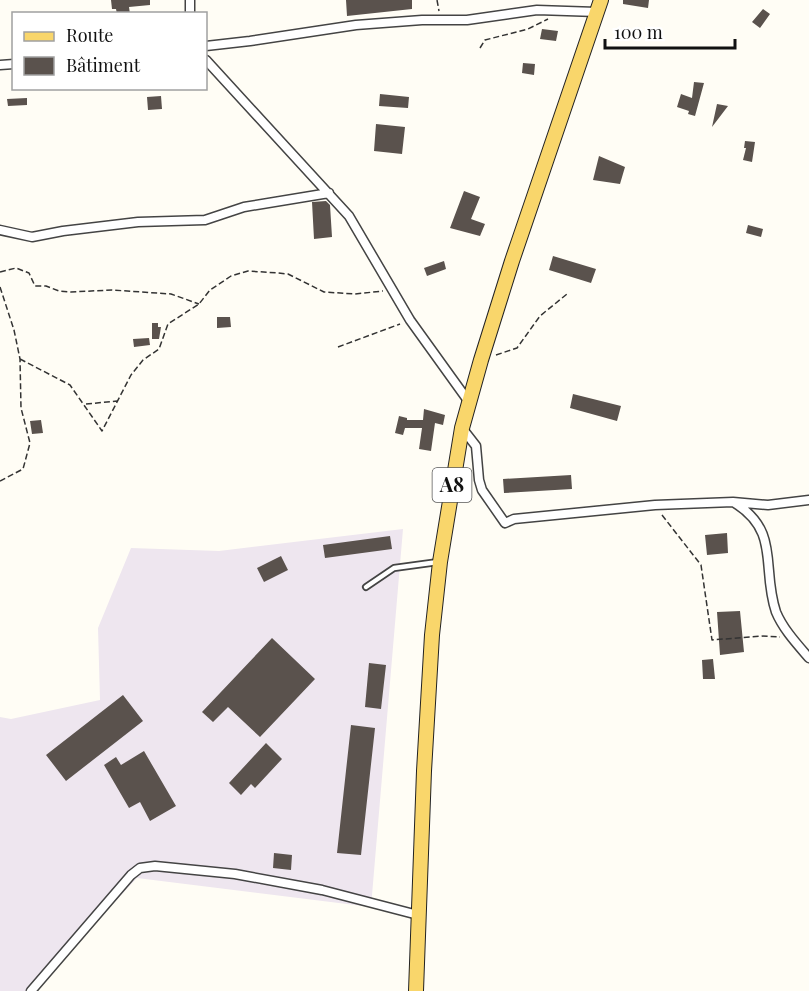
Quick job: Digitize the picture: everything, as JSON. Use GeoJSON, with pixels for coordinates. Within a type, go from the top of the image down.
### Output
{"type":"FeatureCollection","features":[{"type":"Feature","properties":{"kind":"main road","name":"A8"},"geometry":{"type":"LineString","coordinates":[[416,991],[432,635],[440,561],[462,428],[522,231],[599,6]]}},
{"type":"Feature","properties":{"kind":"street"},"geometry":{"type":"LineString","coordinates":[[207,46],[348,26],[467,20],[537,10],[565,10],[599,6]]}},
{"type":"Feature","properties":{"kind":"street"},"geometry":{"type":"LineString","coordinates":[[207,61],[349,216],[410,320],[469,403]]}},
{"type":"Feature","properties":{"kind":"street"},"geometry":{"type":"LineString","coordinates":[[0,230],[32,237],[138,222],[205,220],[244,207],[329,193]]}},
{"type":"Feature","properties":{"kind":"street"},"geometry":{"type":"LineString","coordinates":[[462,428],[476,446],[482,490],[505,523],[514,519],[655,505],[733,502],[768,505],[809,500]]}},
{"type":"Feature","properties":{"kind":"street"},"geometry":{"type":"LineString","coordinates":[[733,502],[750,514],[762,529],[777,615],[809,658]]}},
{"type":"Feature","properties":{"kind":"street"},"geometry":{"type":"LineString","coordinates":[[31,991],[131,875],[143,868],[165,867],[283,881],[354,897],[418,915]]}},
{"type":"Feature","properties":{"kind":"lane"},"geometry":{"type":"LineString","coordinates":[[366,587],[394,568],[421,562],[440,561]]}},
{"type":"Feature","properties":{"kind":"path"},"geometry":{"type":"LineString","coordinates":[[437,0],[440,20]]}},
{"type":"Feature","properties":{"kind":"path"},"geometry":{"type":"LineString","coordinates":[[480,48],[485,40],[528,29],[565,10]]}},
{"type":"Feature","properties":{"kind":"path"},"geometry":{"type":"LineString","coordinates":[[0,272],[16,268],[29,273],[34,286],[46,286],[59,291],[112,290],[171,294],[200,304]]}},
{"type":"Feature","properties":{"kind":"path"},"geometry":{"type":"LineString","coordinates":[[20,359],[70,385],[102,431],[131,375],[143,360],[159,350],[168,324],[200,304],[210,290],[222,281],[248,271],[288,274],[324,292],[355,294],[393,290]]}},
{"type":"Feature","properties":{"kind":"path"},"geometry":{"type":"LineString","coordinates":[[0,287],[14,330],[20,359],[21,408],[30,444],[24,469],[0,481]]}},
{"type":"Feature","properties":{"kind":"path"},"geometry":{"type":"LineString","coordinates":[[481,360],[517,348],[540,316],[567,294]]}},
{"type":"Feature","properties":{"kind":"path"},"geometry":{"type":"LineString","coordinates":[[338,347],[410,320]]}},
{"type":"Feature","properties":{"kind":"path"},"geometry":{"type":"LineString","coordinates":[[85,405],[118,401]]}},
{"type":"Feature","properties":{"kind":"path"},"geometry":{"type":"LineString","coordinates":[[655,505],[701,565],[712,640],[790,635]]}},
{"type":"Feature","properties":{"kind":"shaded area"},"geometry":{"type":"Polygon","coordinates":[[[403,529],[371,907],[137,878],[32,991],[0,991],[0,717],[11,719],[100,700],[98,628],[131,548],[219,551],[403,529]]]}},
{"type":"Feature","properties":{"kind":"building"},"geometry":{"type":"Polygon","coordinates":[[[111,0],[150,0],[150,5],[129,7],[130,12],[117,12],[116,9],[112,9],[111,0]]]}},
{"type":"Feature","properties":{"kind":"building"},"geometry":{"type":"Polygon","coordinates":[[[346,0],[412,0],[412,9],[347,16],[346,0]]]}},
{"type":"Feature","properties":{"kind":"building"},"geometry":{"type":"Polygon","coordinates":[[[623,0],[649,0],[648,8],[623,4],[623,0]]]}},
{"type":"Feature","properties":{"kind":"building"},"geometry":{"type":"Polygon","coordinates":[[[763,9],[770,14],[760,28],[752,22],[763,9]]]}},
{"type":"Feature","properties":{"kind":"building"},"geometry":{"type":"Polygon","coordinates":[[[542,29],[558,31],[556,41],[540,39],[542,29]]]}},
{"type":"Feature","properties":{"kind":"building"},"geometry":{"type":"Polygon","coordinates":[[[523,63],[535,64],[534,75],[522,73],[523,63]]]}},
{"type":"Feature","properties":{"kind":"building"},"geometry":{"type":"Polygon","coordinates":[[[694,82],[704,83],[695,116],[677,107],[681,94],[692,98],[694,82]]]}},
{"type":"Feature","properties":{"kind":"building"},"geometry":{"type":"Polygon","coordinates":[[[380,94],[409,97],[408,108],[379,106],[380,94]]]}},
{"type":"Feature","properties":{"kind":"building"},"geometry":{"type":"Polygon","coordinates":[[[161,96],[162,109],[148,110],[147,97],[161,96]]]}},
{"type":"Feature","properties":{"kind":"building"},"geometry":{"type":"Polygon","coordinates":[[[27,98],[27,105],[8,106],[7,99],[27,98]]]}},
{"type":"Feature","properties":{"kind":"building"},"geometry":{"type":"Polygon","coordinates":[[[717,104],[728,106],[712,127],[717,104]]]}},
{"type":"Feature","properties":{"kind":"building"},"geometry":{"type":"Polygon","coordinates":[[[376,124],[405,127],[402,154],[374,151],[376,124]]]}},
{"type":"Feature","properties":{"kind":"building"},"geometry":{"type":"Polygon","coordinates":[[[745,141],[755,142],[752,162],[743,160],[745,141]]]}},
{"type":"Feature","properties":{"kind":"building"},"geometry":{"type":"Polygon","coordinates":[[[599,156],[625,167],[620,184],[593,180],[599,156]]]}},
{"type":"Feature","properties":{"kind":"building"},"geometry":{"type":"Polygon","coordinates":[[[464,191],[480,197],[471,219],[485,224],[480,236],[450,228],[464,191]]]}},
{"type":"Feature","properties":{"kind":"building"},"geometry":{"type":"Polygon","coordinates":[[[326,201],[330,205],[332,237],[314,239],[312,202],[326,201]]]}},
{"type":"Feature","properties":{"kind":"building"},"geometry":{"type":"Polygon","coordinates":[[[748,225],[763,229],[761,237],[746,233],[748,225]]]}},
{"type":"Feature","properties":{"kind":"building"},"geometry":{"type":"Polygon","coordinates":[[[553,256],[596,269],[591,283],[549,270],[553,256]]]}},
{"type":"Feature","properties":{"kind":"building"},"geometry":{"type":"Polygon","coordinates":[[[444,261],[446,269],[427,276],[424,268],[444,261]]]}},
{"type":"Feature","properties":{"kind":"building"},"geometry":{"type":"Polygon","coordinates":[[[217,317],[230,317],[231,327],[217,328],[217,317]]]}},
{"type":"Feature","properties":{"kind":"building"},"geometry":{"type":"Polygon","coordinates":[[[152,323],[158,323],[158,327],[161,327],[159,339],[152,339],[152,323]]]}},
{"type":"Feature","properties":{"kind":"building"},"geometry":{"type":"Polygon","coordinates":[[[149,338],[150,345],[134,347],[133,339],[149,338]]]}},
{"type":"Feature","properties":{"kind":"building"},"geometry":{"type":"Polygon","coordinates":[[[573,394],[621,406],[617,421],[570,408],[573,394]]]}},
{"type":"Feature","properties":{"kind":"building"},"geometry":{"type":"Polygon","coordinates":[[[424,409],[445,415],[443,425],[435,423],[431,451],[419,449],[422,428],[405,428],[403,435],[395,433],[399,416],[407,420],[423,420],[424,409]]]}},
{"type":"Feature","properties":{"kind":"building"},"geometry":{"type":"Polygon","coordinates":[[[41,420],[43,433],[32,434],[30,421],[41,420]]]}},
{"type":"Feature","properties":{"kind":"building"},"geometry":{"type":"Polygon","coordinates":[[[571,475],[572,489],[504,493],[503,479],[571,475]]]}},
{"type":"Feature","properties":{"kind":"building"},"geometry":{"type":"Polygon","coordinates":[[[727,533],[728,553],[707,555],[705,535],[727,533]]]}},
{"type":"Feature","properties":{"kind":"building"},"geometry":{"type":"Polygon","coordinates":[[[390,536],[392,549],[325,558],[323,545],[390,536]]]}},
{"type":"Feature","properties":{"kind":"building"},"geometry":{"type":"Polygon","coordinates":[[[281,556],[288,570],[264,582],[257,568],[281,556]]]}},
{"type":"Feature","properties":{"kind":"building"},"geometry":{"type":"Polygon","coordinates":[[[740,611],[744,652],[720,655],[717,612],[740,611]]]}},
{"type":"Feature","properties":{"kind":"building"},"geometry":{"type":"Polygon","coordinates":[[[272,638],[315,679],[260,737],[228,707],[213,722],[202,712],[272,638]]]}},
{"type":"Feature","properties":{"kind":"building"},"geometry":{"type":"Polygon","coordinates":[[[713,659],[715,679],[703,679],[702,660],[713,659]]]}},
{"type":"Feature","properties":{"kind":"building"},"geometry":{"type":"Polygon","coordinates":[[[369,663],[386,665],[381,709],[365,707],[369,663]]]}},
{"type":"Feature","properties":{"kind":"building"},"geometry":{"type":"Polygon","coordinates":[[[123,695],[143,721],[66,781],[46,755],[123,695]]]}},
{"type":"Feature","properties":{"kind":"building"},"geometry":{"type":"Polygon","coordinates":[[[351,725],[375,728],[361,855],[337,853],[351,725]]]}},
{"type":"Feature","properties":{"kind":"building"},"geometry":{"type":"Polygon","coordinates":[[[266,743],[282,759],[255,788],[251,784],[241,795],[229,783],[266,743]]]}},
{"type":"Feature","properties":{"kind":"building"},"geometry":{"type":"Polygon","coordinates":[[[144,751],[176,806],[150,821],[140,802],[129,808],[104,765],[116,757],[121,765],[144,751]]]}},
{"type":"Feature","properties":{"kind":"building"},"geometry":{"type":"Polygon","coordinates":[[[274,853],[292,855],[291,870],[273,868],[274,853]]]}}]}
